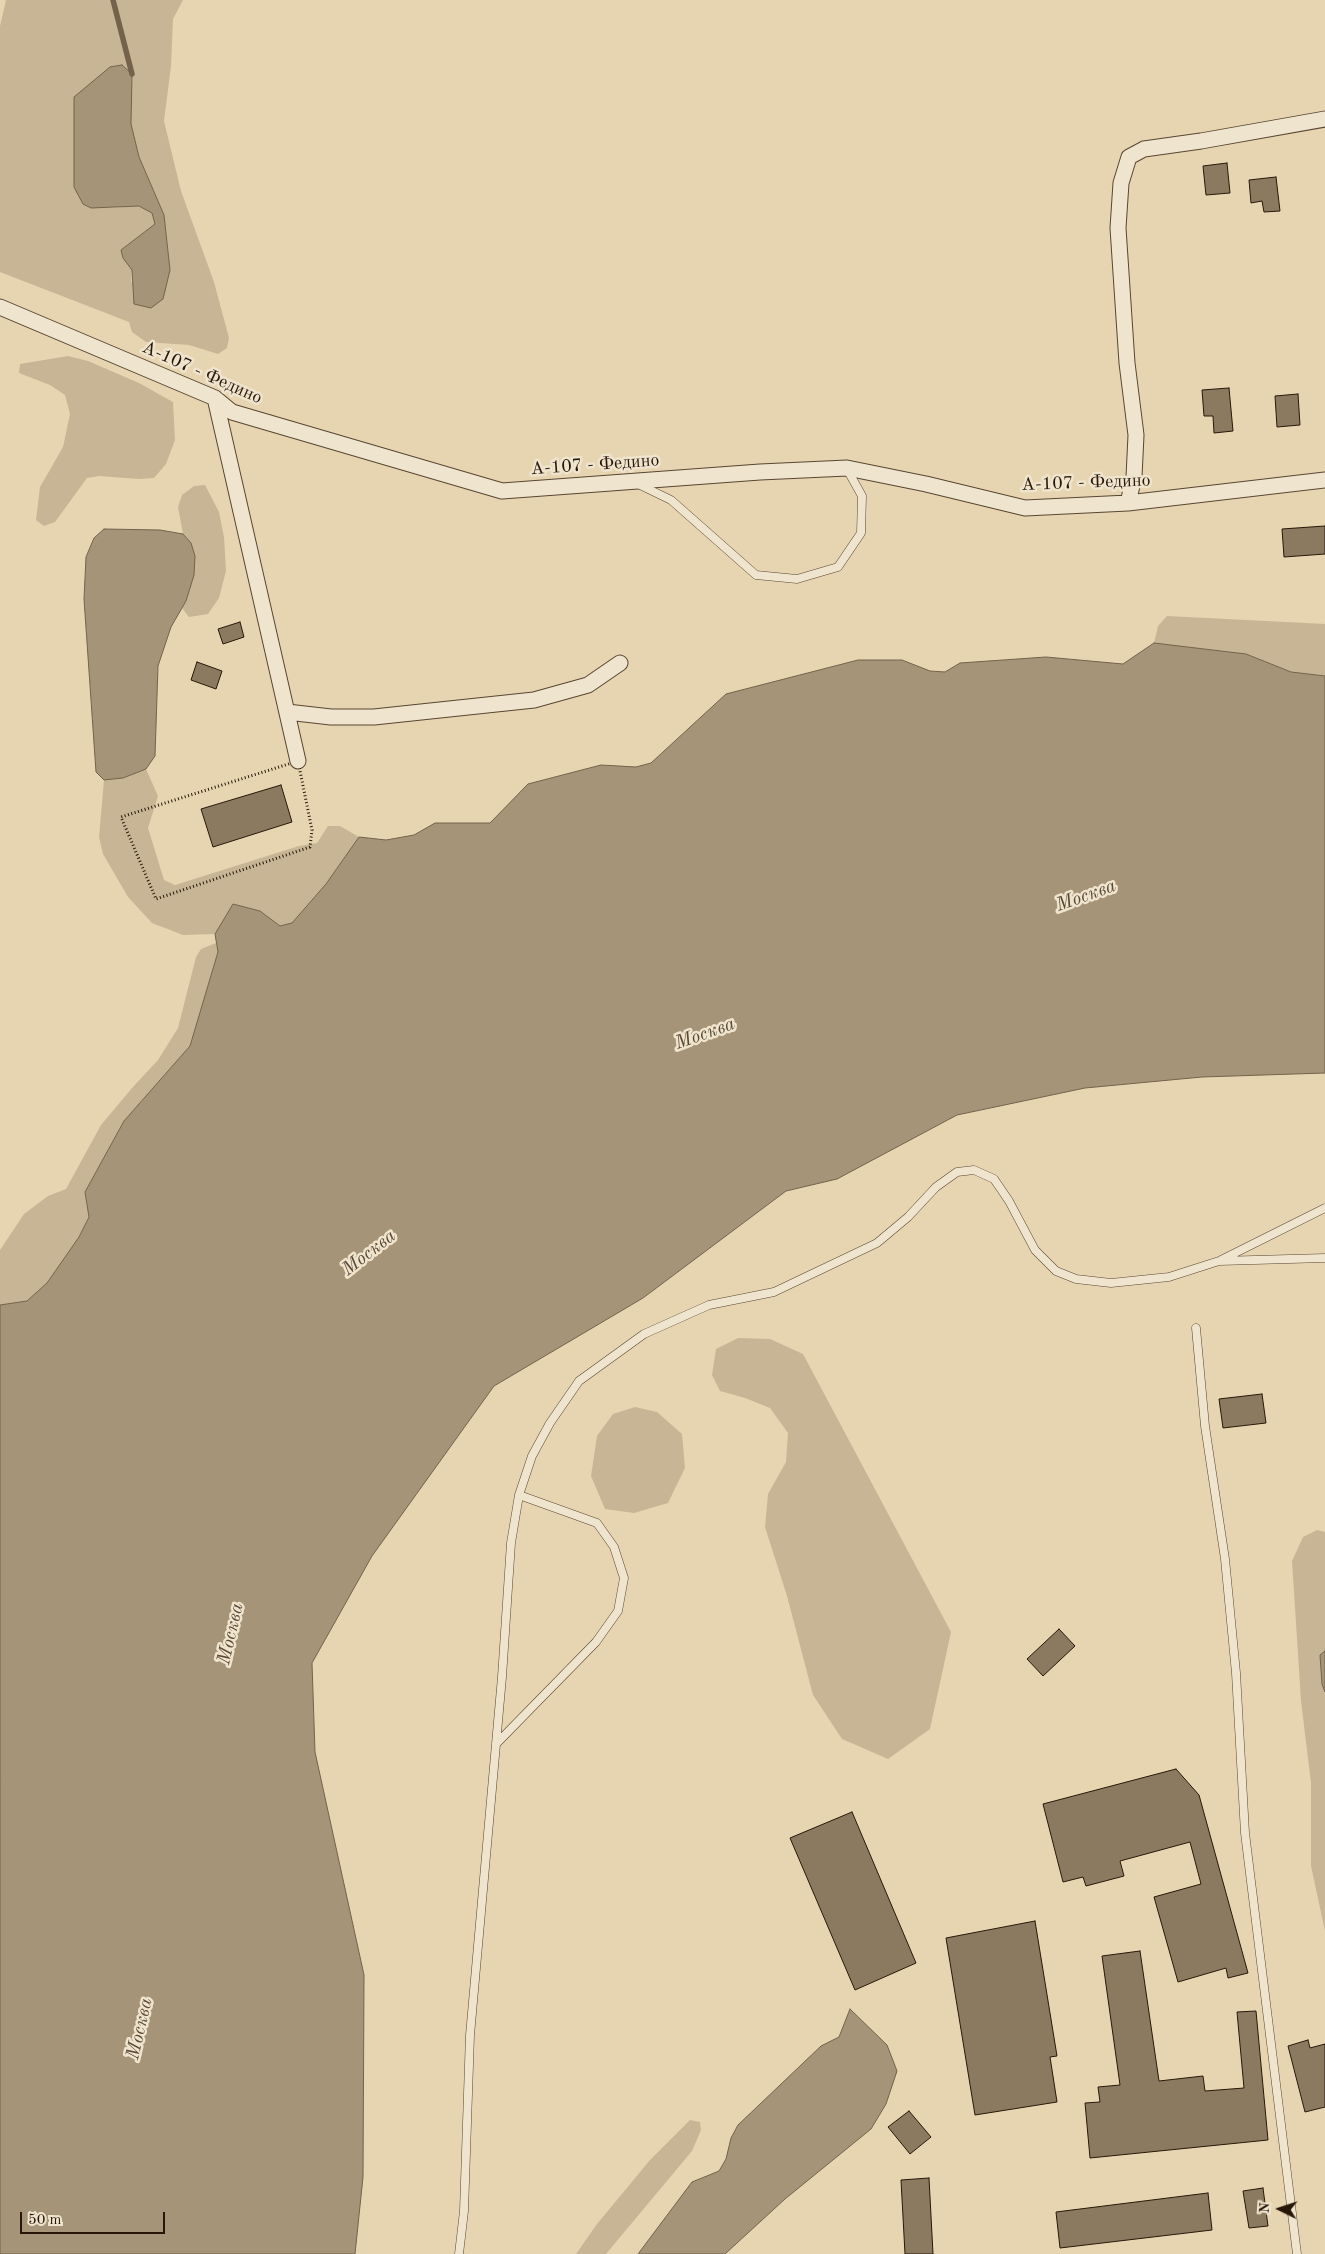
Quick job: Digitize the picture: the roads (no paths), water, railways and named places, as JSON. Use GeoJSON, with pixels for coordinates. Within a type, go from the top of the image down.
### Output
{"type":"FeatureCollection","features":[{"type":"Feature","properties":{"kind":"street"},"geometry":{"type":"LineString","coordinates":[[1128,502],[1134,477],[1136,435],[1127,364],[1118,228],[1121,183],[1129,157],[1144,149],[1202,141],[1325,119]]}},
{"type":"Feature","properties":{"kind":"street","name":"А-107 - Федино"},"geometry":{"type":"LineString","coordinates":[[0,308],[215,398],[232,412],[502,491],[847,468],[926,484],[1025,508],[1128,502],[1223,493],[1325,480]]}},
{"type":"Feature","properties":{"kind":"street"},"geometry":{"type":"LineString","coordinates":[[215,398],[298,761]]}},
{"type":"Feature","properties":{"kind":"street"},"geometry":{"type":"LineString","coordinates":[[286,712],[331,717],[374,717],[534,700],[588,685],[620,663]]}},
{"type":"Feature","properties":{"kind":"lane"},"geometry":{"type":"LineString","coordinates":[[632,481],[672,500],[756,575],[797,579],[838,566],[861,533],[862,496],[847,468]]}},
{"type":"Feature","properties":{"kind":"lane"},"geometry":{"type":"LineString","coordinates":[[458,2254],[464,2211],[470,2035],[512,1543],[519,1496],[532,1456],[550,1423],[579,1381],[644,1334],[709,1305],[774,1292],[876,1243],[908,1217],[936,1187],[957,1172],[974,1170],[994,1179],[1009,1201],[1035,1250],[1056,1271],[1076,1279],[1111,1283],[1169,1277],[1219,1261],[1325,1208]]}},
{"type":"Feature","properties":{"kind":"lane"},"geometry":{"type":"LineString","coordinates":[[1219,1261],[1325,1258]]}},
{"type":"Feature","properties":{"kind":"lane"},"geometry":{"type":"LineString","coordinates":[[1196,1328],[1205,1426],[1224,1559],[1236,1674],[1245,1833],[1297,2254]]}},
{"type":"Feature","properties":{"kind":"lane"},"geometry":{"type":"LineString","coordinates":[[496,1744],[596,1642],[618,1611],[624,1578],[614,1547],[597,1523],[519,1496]]}},
{"type":"Feature","properties":{"kind":"water"},"geometry":{"type":"Polygon","coordinates":[[[122,65],[132,74],[131,124],[139,157],[164,215],[170,270],[163,299],[151,308],[134,304],[132,270],[123,258],[121,250],[155,224],[152,213],[139,206],[91,208],[83,204],[74,187],[74,97],[110,67],[122,65]]]}},
{"type":"Feature","properties":{"kind":"water"},"geometry":{"type":"Polygon","coordinates":[[[104,529],[160,530],[183,534],[191,543],[195,556],[194,575],[186,601],[171,627],[158,666],[155,756],[146,769],[123,778],[104,780],[96,772],[84,599],[86,557],[94,538],[104,529]]]}},
{"type":"Feature","properties":{"kind":"water","name":"Москва"},"geometry":{"type":"Polygon","coordinates":[[[1154,643],[1246,654],[1291,672],[1325,676],[1325,1073],[1202,1077],[1085,1088],[957,1115],[837,1179],[786,1191],[643,1298],[494,1386],[372,1556],[312,1663],[315,1752],[364,1975],[363,2177],[355,2254],[0,2254],[0,1305],[27,1301],[47,1283],[79,1237],[89,1217],[85,1192],[124,1121],[190,1046],[218,952],[215,934],[233,904],[260,911],[280,926],[292,923],[326,884],[359,837],[386,840],[414,835],[435,823],[490,823],[528,784],[601,765],[636,767],[651,763],[726,694],[858,660],[902,660],[930,671],[945,672],[960,663],[1046,657],[1123,664],[1154,643]]]}},
{"type":"Feature","properties":{"kind":"water"},"geometry":{"type":"Polygon","coordinates":[[[1325,1651],[1325,1692],[1322,1684],[1320,1655],[1325,1651]]]}},
{"type":"Feature","properties":{"kind":"water"},"geometry":{"type":"Polygon","coordinates":[[[850,2009],[887,2045],[897,2071],[886,2104],[871,2129],[785,2199],[725,2254],[638,2254],[692,2182],[719,2171],[726,2159],[731,2138],[738,2125],[821,2046],[839,2037],[850,2009]]]}},
{"type":"Feature","properties":{"kind":"waterway"},"geometry":{"type":"LineString","coordinates":[[113,0],[132,74]]}}]}
